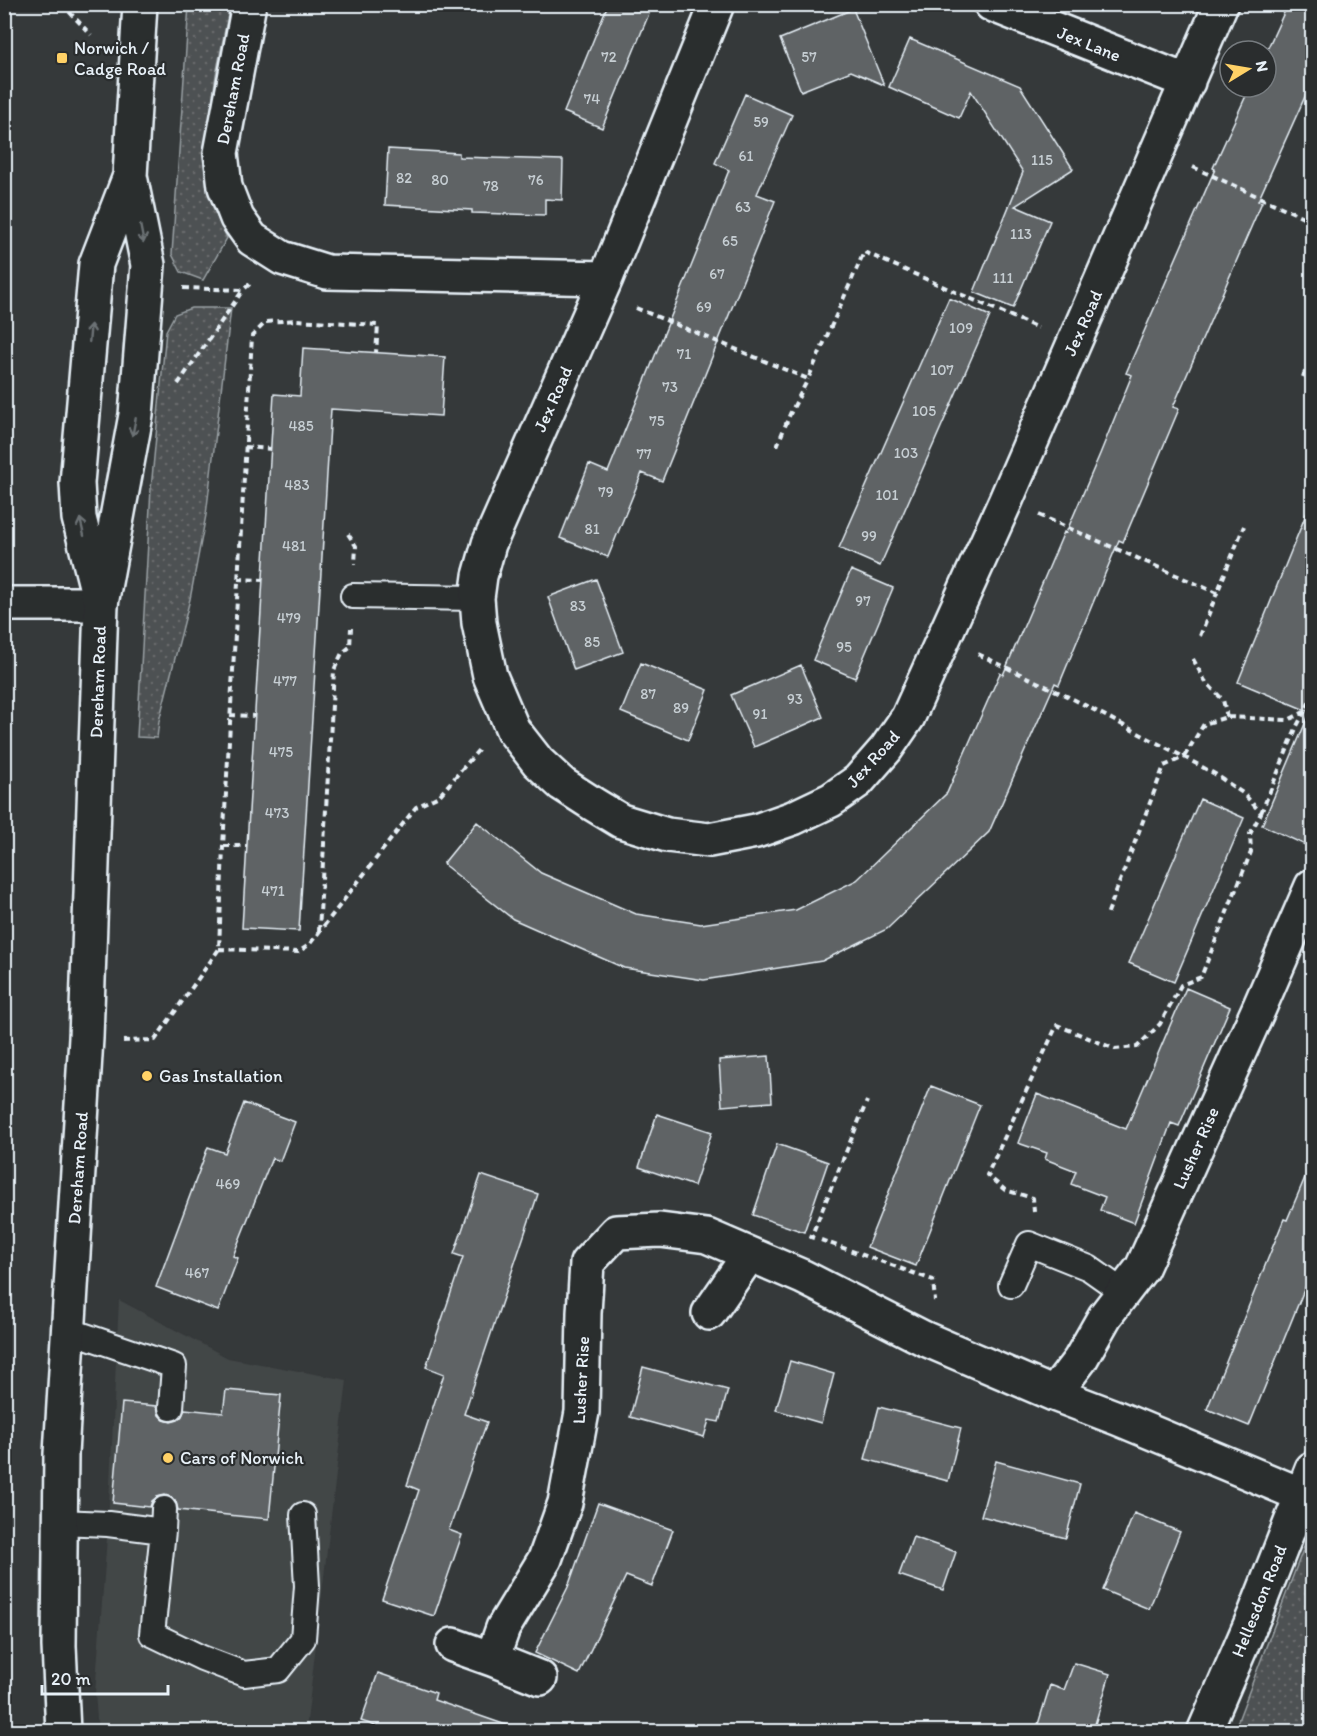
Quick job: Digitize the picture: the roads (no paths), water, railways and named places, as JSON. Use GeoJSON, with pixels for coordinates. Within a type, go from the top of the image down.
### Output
{"type":"FeatureCollection","features":[{"type":"Feature","properties":{"kind":"main road","name":"Dereham Road"},"geometry":{"type":"LineString","coordinates":[[63,1731],[59,1646],[61,1454],[86,1038],[101,604],[136,415],[147,288],[148,265],[130,177],[140,4]]}},
{"type":"Feature","properties":{"kind":"main road","name":"Dereham Road"},"geometry":{"type":"LineString","coordinates":[[249,4],[221,153],[225,187],[237,218],[252,238],[282,258],[327,272],[603,286]]}},
{"type":"Feature","properties":{"kind":"main road","name":"Jex Road"},"geometry":{"type":"LineString","coordinates":[[717,4],[603,286],[489,544],[477,597],[479,622],[490,676],[513,730],[538,762],[562,784],[621,821],[668,835],[709,840],[756,831],[793,818],[831,800],[858,781],[886,749],[908,717],[1006,500],[1221,4]]}},
{"type":"Feature","properties":{"kind":"main road","name":"Jex Lane"},"geometry":{"type":"LineString","coordinates":[[991,4],[1188,82]]}},
{"type":"Feature","properties":{"kind":"main road","name":"Dereham Road"},"geometry":{"type":"LineString","coordinates":[[101,604],[79,519],[77,483],[96,264],[130,177]]}},
{"type":"Feature","properties":{"kind":"main road"},"geometry":{"type":"LineString","coordinates":[[4,604],[101,604]]}},
{"type":"Feature","properties":{"kind":"main road","name":"Lusher Rise"},"geometry":{"type":"LineString","coordinates":[[1054,1394],[1080,1360],[1105,1316],[1142,1268],[1312,886]]}},
{"type":"Feature","properties":{"kind":"main road","name":"Lusher Rise"},"geometry":{"type":"LineString","coordinates":[[492,1659],[503,1628],[545,1559],[565,1503],[582,1412],[587,1263],[616,1232],[660,1230],[707,1236],[803,1277],[923,1338],[1054,1394],[1117,1418],[1307,1482]]}},
{"type":"Feature","properties":{"kind":"main road"},"geometry":{"type":"LineString","coordinates":[[716,1314],[749,1255]]}},
{"type":"Feature","properties":{"kind":"main road","name":"Hellesdon Road"},"geometry":{"type":"LineString","coordinates":[[1204,1731],[1255,1614],[1307,1482]]}},
{"type":"Feature","properties":{"kind":"main road"},"geometry":{"type":"LineString","coordinates":[[453,1645],[540,1678]]}},
{"type":"Feature","properties":{"kind":"lane"},"geometry":{"type":"LineString","coordinates":[[353,596],[477,597]]}},
{"type":"Feature","properties":{"kind":"lane"},"geometry":{"type":"LineString","coordinates":[[1011,1285],[1029,1244],[1089,1268],[1124,1292]]}},
{"type":"Feature","properties":{"kind":"lane"},"geometry":{"type":"LineString","coordinates":[[68,1330],[174,1366],[171,1408]]}},
{"type":"Feature","properties":{"kind":"lane"},"geometry":{"type":"LineString","coordinates":[[59,1522],[108,1524],[164,1520],[152,1634],[202,1658],[244,1674],[278,1670],[303,1639],[307,1586],[303,1515]]}},
{"type":"Feature","properties":{"kind":"place","name":"Norwich / Cadge Road"},"geometry":{"type":"Point","coordinates":[62,58]}},
{"type":"Feature","properties":{"kind":"place","name":"Gas Installation"},"geometry":{"type":"Point","coordinates":[147,1076]}},
{"type":"Feature","properties":{"kind":"place","name":"Cars of Norwich"},"geometry":{"type":"Point","coordinates":[168,1458]}}]}
